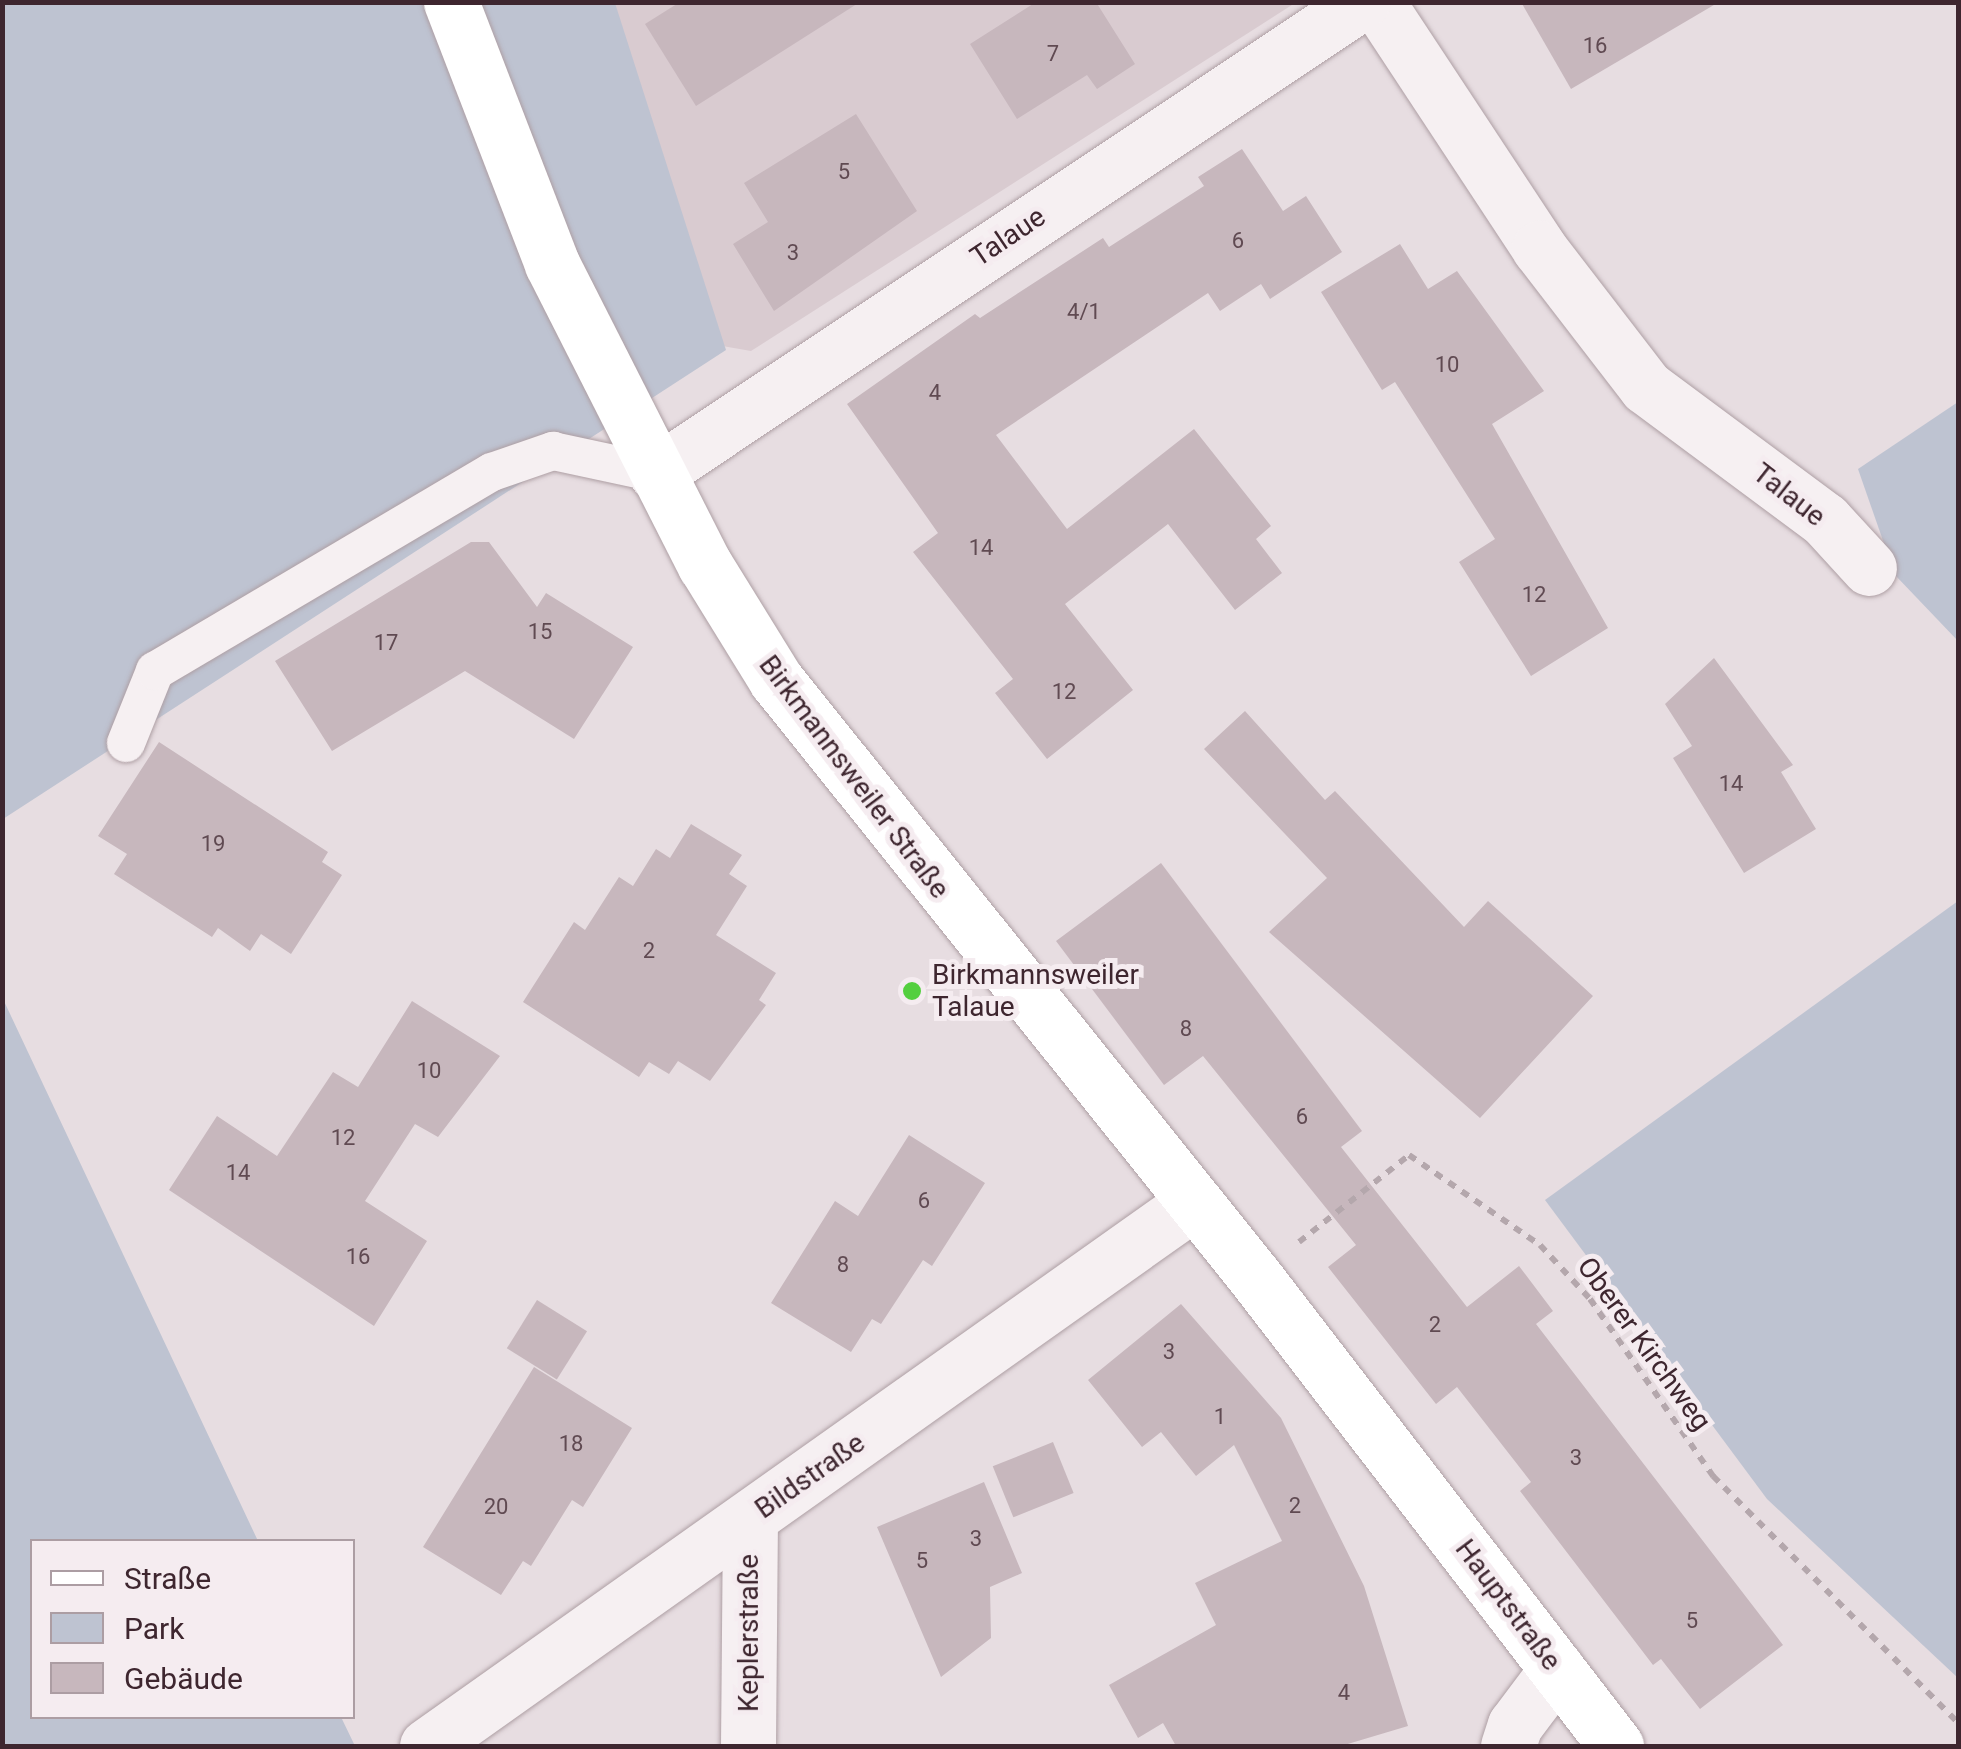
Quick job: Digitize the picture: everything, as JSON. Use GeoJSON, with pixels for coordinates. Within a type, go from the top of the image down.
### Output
{"type":"FeatureCollection","features":[{"type":"Feature","properties":{"kind":"street","name":"Birkmannsweiler Straße"},"geometry":{"type":"LineString","coordinates":[[450,2],[552,264],[656,473],[776,680],[1401,1463]]}},
{"type":"Feature","properties":{"kind":"street","name":"Talaue"},"geometry":{"type":"LineString","coordinates":[[656,473],[1362,2]]}},
{"type":"Feature","properties":{"kind":"street","name":"Talaue"},"geometry":{"type":"LineString","coordinates":[[1377,2],[1539,248],[1646,388],[1825,520],[1868,568]]}},
{"type":"Feature","properties":{"kind":"street","name":"Bildstraße"},"geometry":{"type":"LineString","coordinates":[[426,1746],[1193,1203]]}},
{"type":"Feature","properties":{"kind":"street","name":"Hauptstraße"},"geometry":{"type":"LineString","coordinates":[[1401,1463],[1616,1746]]}},
{"type":"Feature","properties":{"kind":"street","name":"Keplerstraße"},"geometry":{"type":"LineString","coordinates":[[748,1746],[750,1519]]}},
{"type":"Feature","properties":{"kind":"street"},"geometry":{"type":"LineString","coordinates":[[1508,1746],[1514,1725],[1556,1669]]}},
{"type":"Feature","properties":{"kind":"lane"},"geometry":{"type":"LineString","coordinates":[[126,743],[155,671],[492,472],[553,451],[656,473]]}},
{"type":"Feature","properties":{"kind":"path","name":"Oberer Kirchweg"},"geometry":{"type":"LineString","coordinates":[[1255,1276],[1409,1156],[1540,1246],[1590,1298],[1713,1476],[1958,1723]]}},
{"type":"Feature","properties":{"kind":"shaded area"},"geometry":{"type":"Polygon","coordinates":[[[569,3],[1295,3],[751,351],[688,340],[569,3]]]}},
{"type":"Feature","properties":{"kind":"green space"},"geometry":{"type":"Polygon","coordinates":[[[3,3],[615,3],[726,350],[3,819],[3,3]]]}},
{"type":"Feature","properties":{"kind":"green space"},"geometry":{"type":"Polygon","coordinates":[[[1958,402],[1958,641],[1895,575],[1858,469],[1958,402]]]}},
{"type":"Feature","properties":{"kind":"green space"},"geometry":{"type":"Polygon","coordinates":[[[1958,901],[1958,1678],[1767,1499],[1545,1200],[1958,901]]]}},
{"type":"Feature","properties":{"kind":"green space"},"geometry":{"type":"Polygon","coordinates":[[[3,999],[257,1539],[30,1539],[30,1719],[342,1719],[355,1746],[3,1746],[3,999]]]}},
{"type":"Feature","properties":{"kind":"building"},"geometry":{"type":"Polygon","coordinates":[[[680,2],[860,2],[696,106],[645,24],[680,2]]]}},
{"type":"Feature","properties":{"kind":"building"},"geometry":{"type":"Polygon","coordinates":[[[1036,2],[1096,2],[1135,64],[1097,89],[1087,75],[1017,119],[970,44],[1036,2]]]}},
{"type":"Feature","properties":{"kind":"building"},"geometry":{"type":"Polygon","coordinates":[[[1521,2],[1719,2],[1571,89],[1521,2]]]}},
{"type":"Feature","properties":{"kind":"building"},"geometry":{"type":"Polygon","coordinates":[[[856,114],[917,211],[774,311],[733,244],[768,222],[744,183],[856,114]]]}},
{"type":"Feature","properties":{"kind":"building"},"geometry":{"type":"Polygon","coordinates":[[[1242,149],[1283,211],[1306,196],[1342,252],[1270,299],[1261,284],[1220,311],[1208,293],[996,435],[1067,529],[1194,429],[1271,526],[1256,539],[1282,573],[1235,610],[1168,524],[1065,604],[1133,690],[1047,759],[995,693],[1013,679],[913,552],[938,533],[847,404],[975,314],[980,318],[1103,238],[1109,247],[1204,186],[1198,177],[1242,149]]]}},
{"type":"Feature","properties":{"kind":"building"},"geometry":{"type":"Polygon","coordinates":[[[1400,244],[1428,289],[1457,271],[1544,391],[1492,424],[1608,628],[1531,676],[1459,562],[1495,539],[1395,382],[1382,390],[1321,292],[1400,244]]]}},
{"type":"Feature","properties":{"kind":"building"},"geometry":{"type":"Polygon","coordinates":[[[471,542],[489,542],[537,607],[546,593],[633,647],[574,739],[465,671],[332,751],[275,661],[471,542]]]}},
{"type":"Feature","properties":{"kind":"building"},"geometry":{"type":"Polygon","coordinates":[[[1714,658],[1793,765],[1781,772],[1816,829],[1744,873],[1673,758],[1692,746],[1665,704],[1714,658]]]}},
{"type":"Feature","properties":{"kind":"building"},"geometry":{"type":"Polygon","coordinates":[[[1245,711],[1325,800],[1335,791],[1464,927],[1488,901],[1593,996],[1480,1118],[1269,932],[1327,878],[1204,749],[1245,711]]]}},
{"type":"Feature","properties":{"kind":"building"},"geometry":{"type":"Polygon","coordinates":[[[159,742],[328,852],[322,862],[342,875],[291,954],[261,934],[250,951],[218,928],[212,937],[114,874],[127,854],[98,836],[159,742]]]}},
{"type":"Feature","properties":{"kind":"building"},"geometry":{"type":"Polygon","coordinates":[[[691,824],[742,855],[729,874],[747,886],[716,935],[776,973],[759,1000],[766,1005],[710,1081],[678,1061],[669,1074],[649,1062],[639,1077],[523,1002],[574,922],[585,930],[619,877],[633,886],[656,849],[670,858],[691,824]]]}},
{"type":"Feature","properties":{"kind":"building"},"geometry":{"type":"Polygon","coordinates":[[[1161,863],[1362,1131],[1341,1147],[1467,1307],[1519,1266],[1553,1311],[1536,1324],[1783,1645],[1700,1709],[1661,1659],[1653,1665],[1520,1491],[1531,1482],[1457,1387],[1436,1404],[1328,1267],[1356,1245],[1203,1056],[1164,1085],[1056,941],[1161,863]]]}},
{"type":"Feature","properties":{"kind":"building"},"geometry":{"type":"Polygon","coordinates":[[[412,1001],[500,1056],[438,1137],[415,1124],[365,1201],[427,1241],[374,1326],[169,1190],[217,1116],[277,1156],[333,1072],[358,1087],[412,1001]]]}},
{"type":"Feature","properties":{"kind":"building"},"geometry":{"type":"Polygon","coordinates":[[[909,1135],[985,1183],[932,1266],[923,1260],[881,1324],[872,1319],[851,1352],[771,1303],[835,1201],[858,1216],[909,1135]]]}},
{"type":"Feature","properties":{"kind":"building"},"geometry":{"type":"Polygon","coordinates":[[[537,1300],[587,1331],[557,1380],[507,1348],[537,1300]]]}},
{"type":"Feature","properties":{"kind":"building"},"geometry":{"type":"Polygon","coordinates":[[[1181,1304],[1281,1418],[1364,1586],[1408,1726],[1341,1746],[1176,1746],[1163,1723],[1138,1738],[1109,1685],[1216,1625],[1195,1583],[1282,1541],[1234,1445],[1196,1476],[1161,1432],[1142,1447],[1088,1380],[1181,1304]]]}},
{"type":"Feature","properties":{"kind":"building"},"geometry":{"type":"Polygon","coordinates":[[[534,1367],[632,1428],[583,1507],[572,1500],[531,1566],[523,1561],[501,1595],[423,1547],[534,1367]]]}},
{"type":"Feature","properties":{"kind":"building"},"geometry":{"type":"Polygon","coordinates":[[[1053,1442],[1074,1493],[1013,1517],[993,1466],[1053,1442]]]}},
{"type":"Feature","properties":{"kind":"building"},"geometry":{"type":"Polygon","coordinates":[[[984,1482],[1022,1573],[990,1587],[991,1638],[941,1677],[877,1527],[984,1482]]]}},
{"type":"Feature","properties":{"kind":"place","name":"Birkmannsweiler Talaue"},"geometry":{"type":"Point","coordinates":[912,991]}}]}
